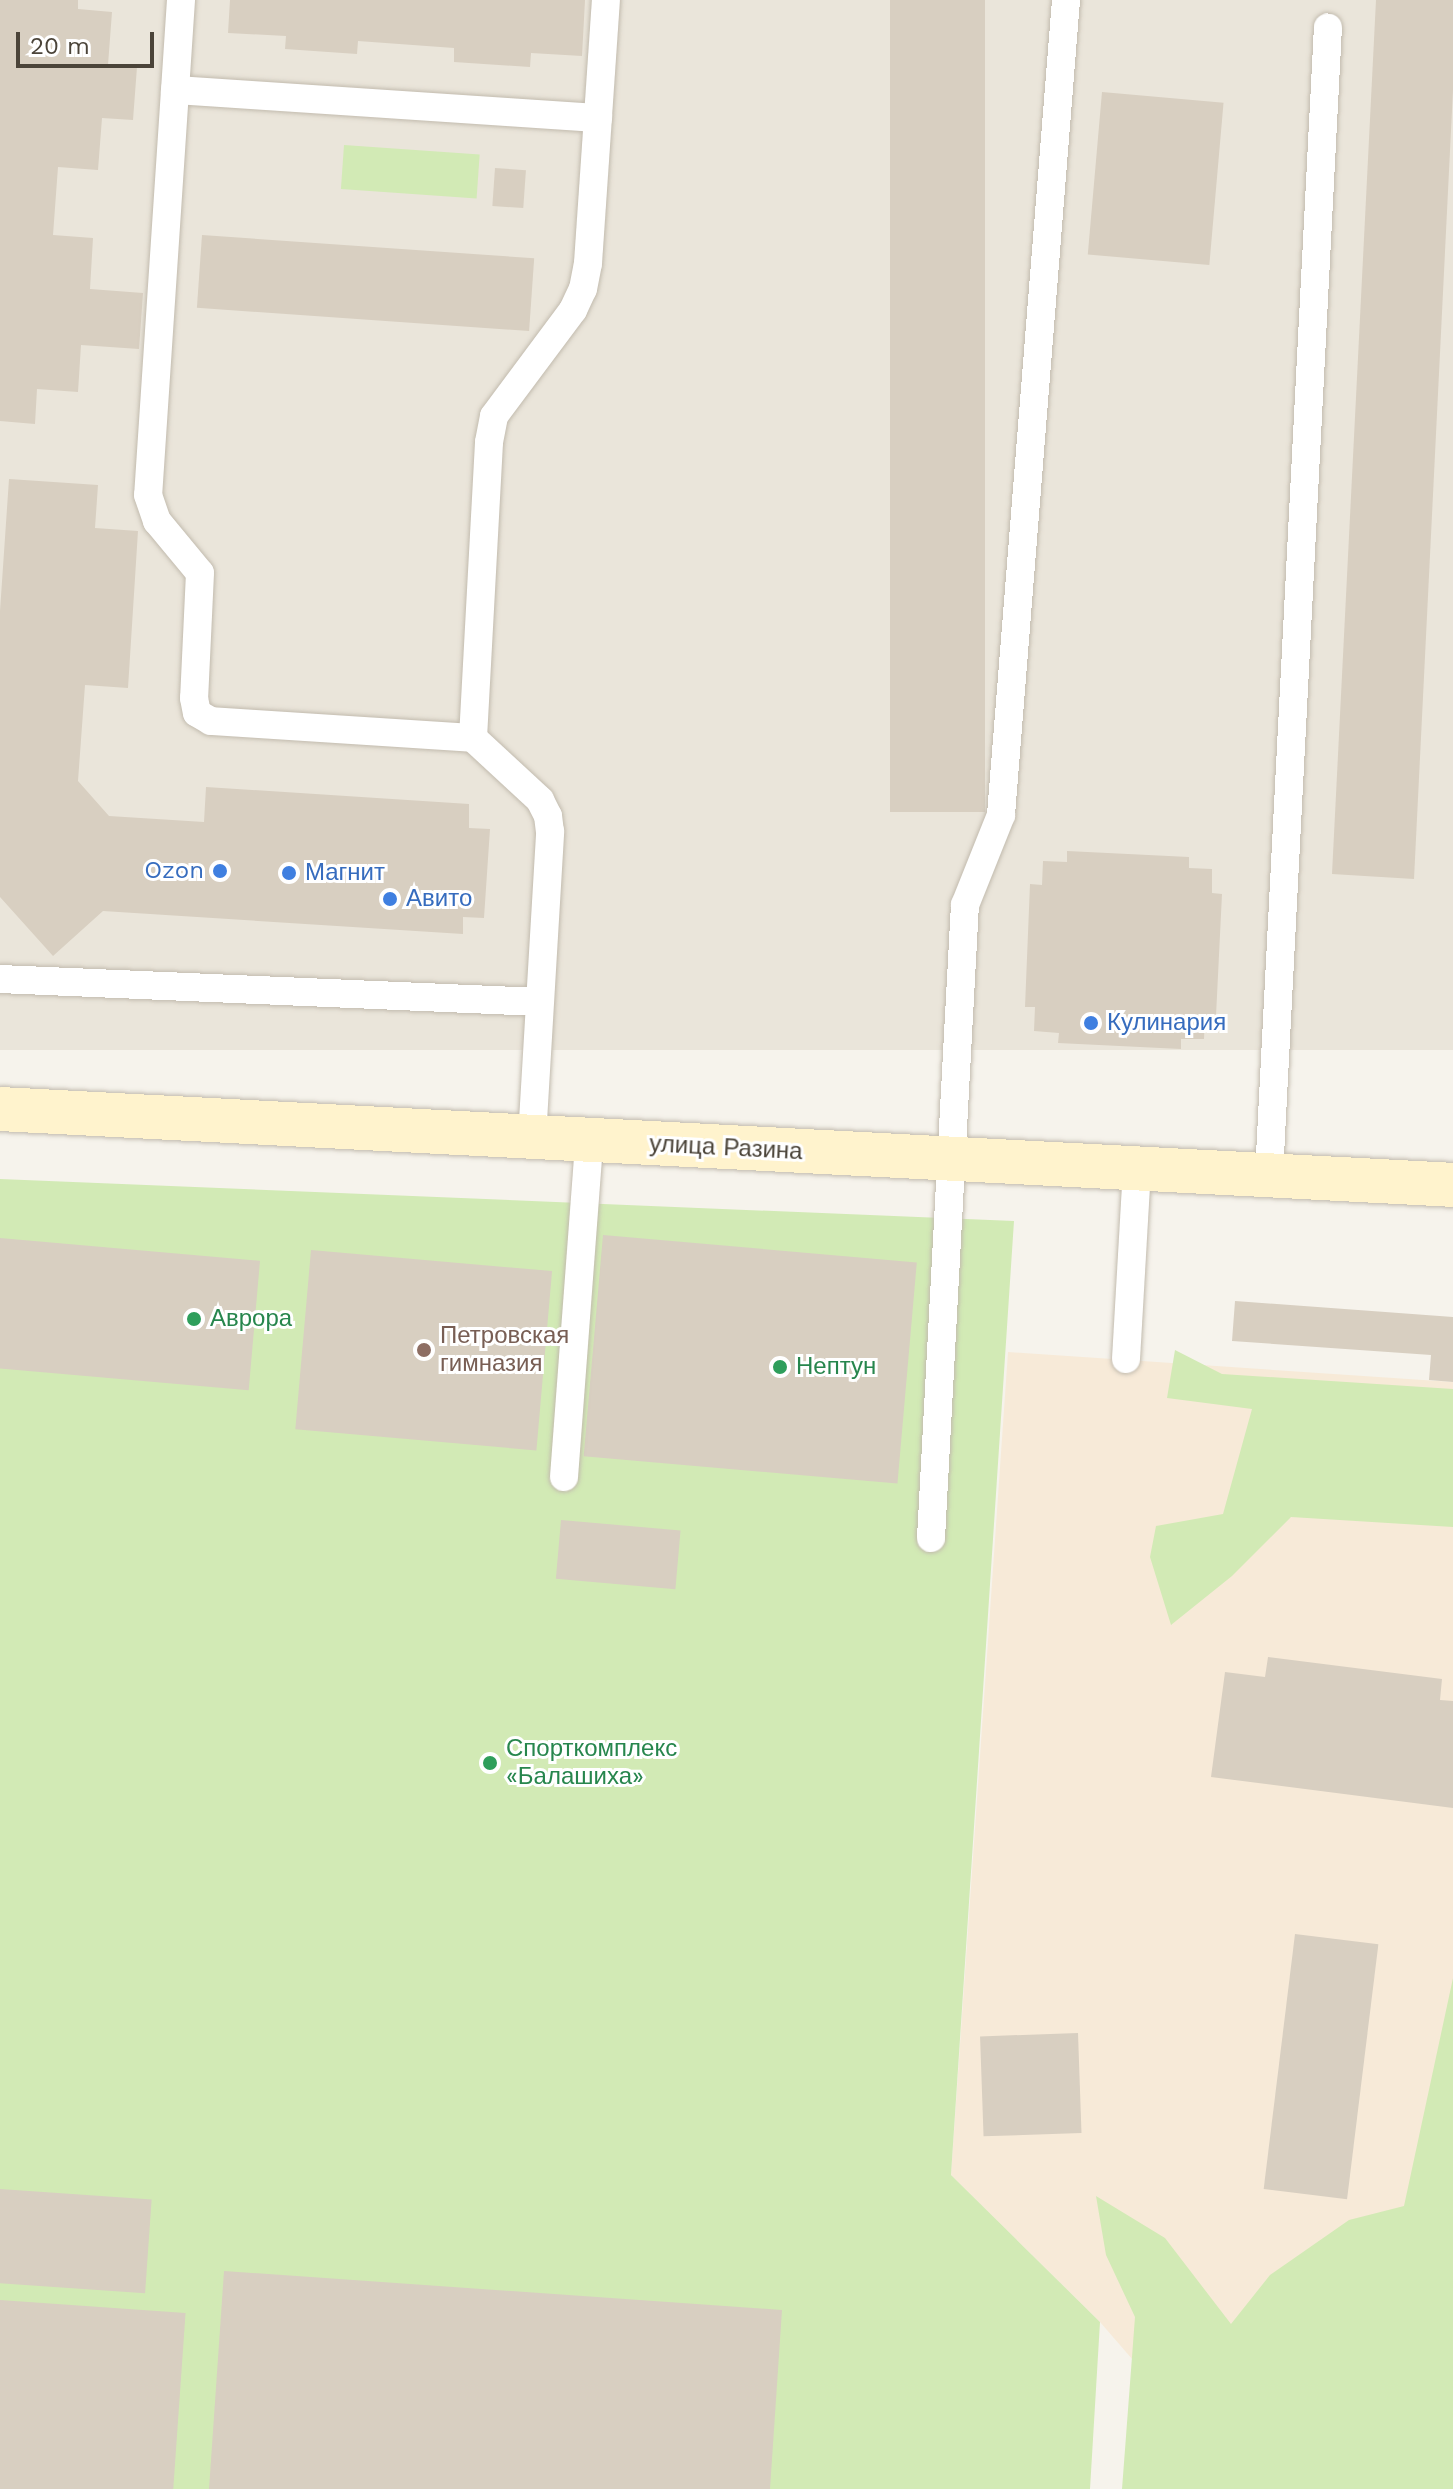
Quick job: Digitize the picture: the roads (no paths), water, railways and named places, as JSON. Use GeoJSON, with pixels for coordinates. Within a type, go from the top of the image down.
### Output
{"type":"FeatureCollection","features":[{"type":"Feature","properties":{"kind":"main road","name":"улица Разина"},"geometry":{"type":"LineString","coordinates":[[0,1109],[1453,1185]]}},
{"type":"Feature","properties":{"kind":"lane"},"geometry":{"type":"LineString","coordinates":[[181,0],[148,495],[157,521],[200,573],[194,698],[197,713],[211,721],[473,738],[540,800],[548,816],[532,1138]]}},
{"type":"Feature","properties":{"kind":"lane"},"geometry":{"type":"LineString","coordinates":[[473,738],[489,442],[494,416],[573,310],[583,289],[588,263],[606,0]]}},
{"type":"Feature","properties":{"kind":"lane"},"geometry":{"type":"LineString","coordinates":[[931,1538],[954,1160],[965,905],[1001,815],[1066,0]]}},
{"type":"Feature","properties":{"kind":"lane"},"geometry":{"type":"LineString","coordinates":[[1269,1175],[1328,28]]}},
{"type":"Feature","properties":{"kind":"lane"},"geometry":{"type":"LineString","coordinates":[[175,90],[598,118]]}},
{"type":"Feature","properties":{"kind":"lane"},"geometry":{"type":"LineString","coordinates":[[0,979],[540,1002]]}},
{"type":"Feature","properties":{"kind":"lane"},"geometry":{"type":"LineString","coordinates":[[564,1477],[589,1141]]}},
{"type":"Feature","properties":{"kind":"lane"},"geometry":{"type":"LineString","coordinates":[[1126,1359],[1137,1168]]}},
{"type":"Feature","properties":{"kind":"place","name":"Ozon"},"geometry":{"type":"Point","coordinates":[220,871]}},
{"type":"Feature","properties":{"kind":"place","name":"Магнит"},"geometry":{"type":"Point","coordinates":[289,873]}},
{"type":"Feature","properties":{"kind":"place","name":"Авито"},"geometry":{"type":"Point","coordinates":[390,899]}},
{"type":"Feature","properties":{"kind":"place","name":"Кулинария"},"geometry":{"type":"Point","coordinates":[1091,1023]}},
{"type":"Feature","properties":{"kind":"place","name":"Аврора"},"geometry":{"type":"Point","coordinates":[194,1319]}},
{"type":"Feature","properties":{"kind":"place","name":"Петровская гимназия"},"geometry":{"type":"Point","coordinates":[424,1350]}},
{"type":"Feature","properties":{"kind":"place","name":"Нептун"},"geometry":{"type":"Point","coordinates":[780,1367]}},
{"type":"Feature","properties":{"kind":"place","name":"Спорткомплекс «Балашиха»"},"geometry":{"type":"Point","coordinates":[490,1763]}}]}
